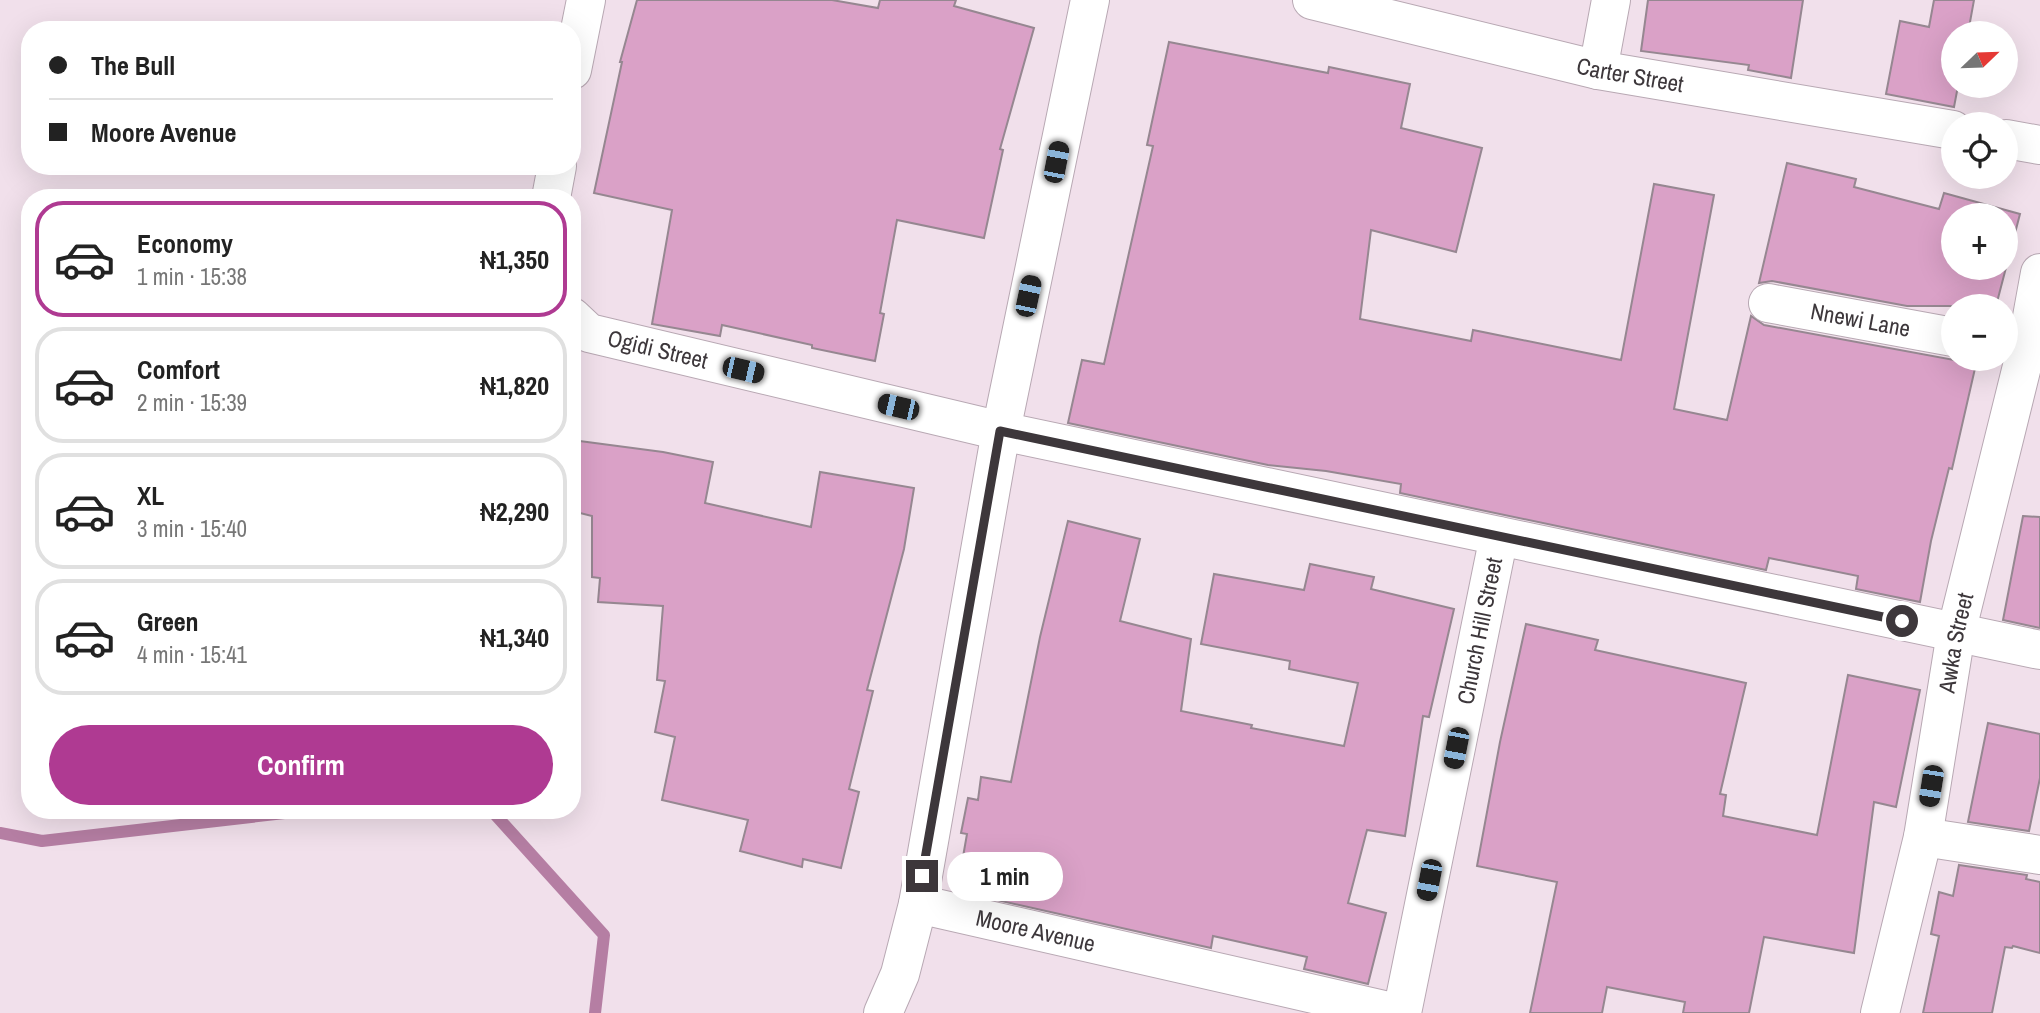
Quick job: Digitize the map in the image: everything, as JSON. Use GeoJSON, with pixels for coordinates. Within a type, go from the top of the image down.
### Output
{"type":"FeatureCollection","features":[{"type":"Feature","properties":{"kind":"street"},"geometry":{"type":"LineString","coordinates":[[581,25],[586,0]]}},
{"type":"Feature","properties":{"kind":"street"},"geometry":{"type":"LineString","coordinates":[[883,1013],[900,974],[918,904],[1000,431],[1090,0]]}},
{"type":"Feature","properties":{"kind":"street","name":"Carter Street"},"geometry":{"type":"LineString","coordinates":[[1311,0],[1598,70],[1941,128]]}},
{"type":"Feature","properties":{"kind":"street"},"geometry":{"type":"LineString","coordinates":[[1598,70],[1611,0]]}},
{"type":"Feature","properties":{"kind":"street"},"geometry":{"type":"LineString","coordinates":[[2018,141],[2040,145]]}},
{"type":"Feature","properties":{"kind":"street","name":"Awka Street"},"geometry":{"type":"LineString","coordinates":[[1880,1013],[1923,837],[1956,633],[2040,273]]}},
{"type":"Feature","properties":{"kind":"street","name":"Nnewi Lane"},"geometry":{"type":"LineString","coordinates":[[1768,303],[1941,335]]}},
{"type":"Feature","properties":{"kind":"street","name":"Ogidi Street"},"geometry":{"type":"LineString","coordinates":[[581,325],[1000,431],[2040,650]]}},
{"type":"Feature","properties":{"kind":"street","name":"Church Hill Street"},"geometry":{"type":"LineString","coordinates":[[1402,1013],[1499,536]]}},
{"type":"Feature","properties":{"kind":"street"},"geometry":{"type":"LineString","coordinates":[[1923,837],[2040,855]]}},
{"type":"Feature","properties":{"kind":"street","name":"Moore Avenue"},"geometry":{"type":"LineString","coordinates":[[918,904],[1397,1013]]}},
{"type":"Feature","properties":{"kind":"building"},"geometry":{"type":"Polygon","coordinates":[[[637,0],[832,0],[878,8],[880,0],[956,0],[954,6],[1034,28],[1000,149],[1003,150],[984,238],[897,220],[880,313],[884,314],[875,361],[722,325],[720,336],[652,324],[672,210],[594,193],[620,62],[637,0]]]}},
{"type":"Feature","properties":{"kind":"building"},"geometry":{"type":"Polygon","coordinates":[[[1648,0],[1803,0],[1791,78],[1748,70],[1749,65],[1641,51],[1648,0]]]}},
{"type":"Feature","properties":{"kind":"building"},"geometry":{"type":"Polygon","coordinates":[[[1934,0],[1974,0],[1970,21],[1941,21],[1941,98],[1956,98],[1954,107],[1886,94],[1900,21],[1929,27],[1934,0]]]}},
{"type":"Feature","properties":{"kind":"building"},"geometry":{"type":"Polygon","coordinates":[[[1169,42],[1328,73],[1329,67],[1410,84],[1401,128],[1482,148],[1456,252],[1371,230],[1360,319],[1471,341],[1473,330],[1621,360],[1654,184],[1714,195],[1674,409],[1727,420],[1751,316],[1764,325],[1941,358],[1941,371],[1974,371],[1952,469],[1949,468],[1931,541],[1920,602],[1856,589],[1858,576],[1769,558],[1766,570],[1400,493],[1401,484],[1326,471],[1268,465],[1068,423],[1082,360],[1104,364],[1153,146],[1147,145],[1169,42]]]}},
{"type":"Feature","properties":{"kind":"building"},"geometry":{"type":"Polygon","coordinates":[[[1787,163],[1856,179],[1854,187],[1939,209],[1944,193],[1980,203],[1941,203],[1941,280],[2003,280],[1999,294],[1941,294],[1941,306],[1907,306],[1772,281],[1759,283],[1787,163]]]}},
{"type":"Feature","properties":{"kind":"building"},"geometry":{"type":"Polygon","coordinates":[[[581,441],[713,462],[705,503],[811,527],[820,472],[914,488],[904,549],[867,690],[873,691],[849,789],[859,792],[841,868],[803,859],[802,867],[740,851],[748,820],[662,800],[675,737],[655,732],[665,681],[657,680],[663,606],[598,602],[600,578],[592,577],[592,516],[581,513],[581,441]]]}},
{"type":"Feature","properties":{"kind":"building"},"geometry":{"type":"Polygon","coordinates":[[[2023,516],[2040,517],[2040,628],[2003,620],[2023,516]]]}},
{"type":"Feature","properties":{"kind":"building"},"geometry":{"type":"Polygon","coordinates":[[[1068,521],[1140,539],[1120,621],[1191,639],[1181,711],[1252,725],[1251,728],[1344,746],[1358,683],[1289,669],[1290,661],[1201,644],[1214,574],[1304,590],[1310,564],[1374,577],[1371,589],[1454,609],[1429,717],[1423,716],[1405,836],[1367,830],[1348,903],[1386,913],[1368,984],[1304,969],[1307,957],[1213,936],[1211,948],[957,891],[967,834],[961,833],[968,798],[978,800],[981,777],[1011,782],[1040,637],[1068,521]]]}},
{"type":"Feature","properties":{"kind":"building"},"geometry":{"type":"Polygon","coordinates":[[[1526,624],[1598,640],[1595,650],[1746,683],[1720,794],[1726,795],[1723,816],[1817,835],[1848,675],[1920,690],[1896,807],[1874,802],[1854,953],[1764,937],[1749,1013],[1683,1013],[1685,1002],[1607,987],[1602,1013],[1530,1013],[1557,882],[1477,866],[1526,624]]]}},
{"type":"Feature","properties":{"kind":"building"},"geometry":{"type":"Polygon","coordinates":[[[1988,723],[2040,734],[2040,778],[2029,831],[1968,822],[1988,723]]]}},
{"type":"Feature","properties":{"kind":"building"},"geometry":{"type":"Polygon","coordinates":[[[1959,865],[2027,875],[2026,879],[2040,882],[2040,953],[2013,946],[2005,947],[1992,1013],[1923,1013],[1939,936],[1931,934],[1939,892],[1953,896],[1959,865]]]}},
{"type":"Feature","properties":{"kind":"waterway"},"geometry":{"type":"LineString","coordinates":[[0,833],[42,841],[233,819]]}},
{"type":"Feature","properties":{"kind":"waterway"},"geometry":{"type":"LineString","coordinates":[[499,819],[604,935],[595,1013]]}},
{"type":"Feature","properties":{"kind":"route"},"geometry":{"type":"LineString","coordinates":[[922,876],[1000,431],[1902,621]]}}]}
